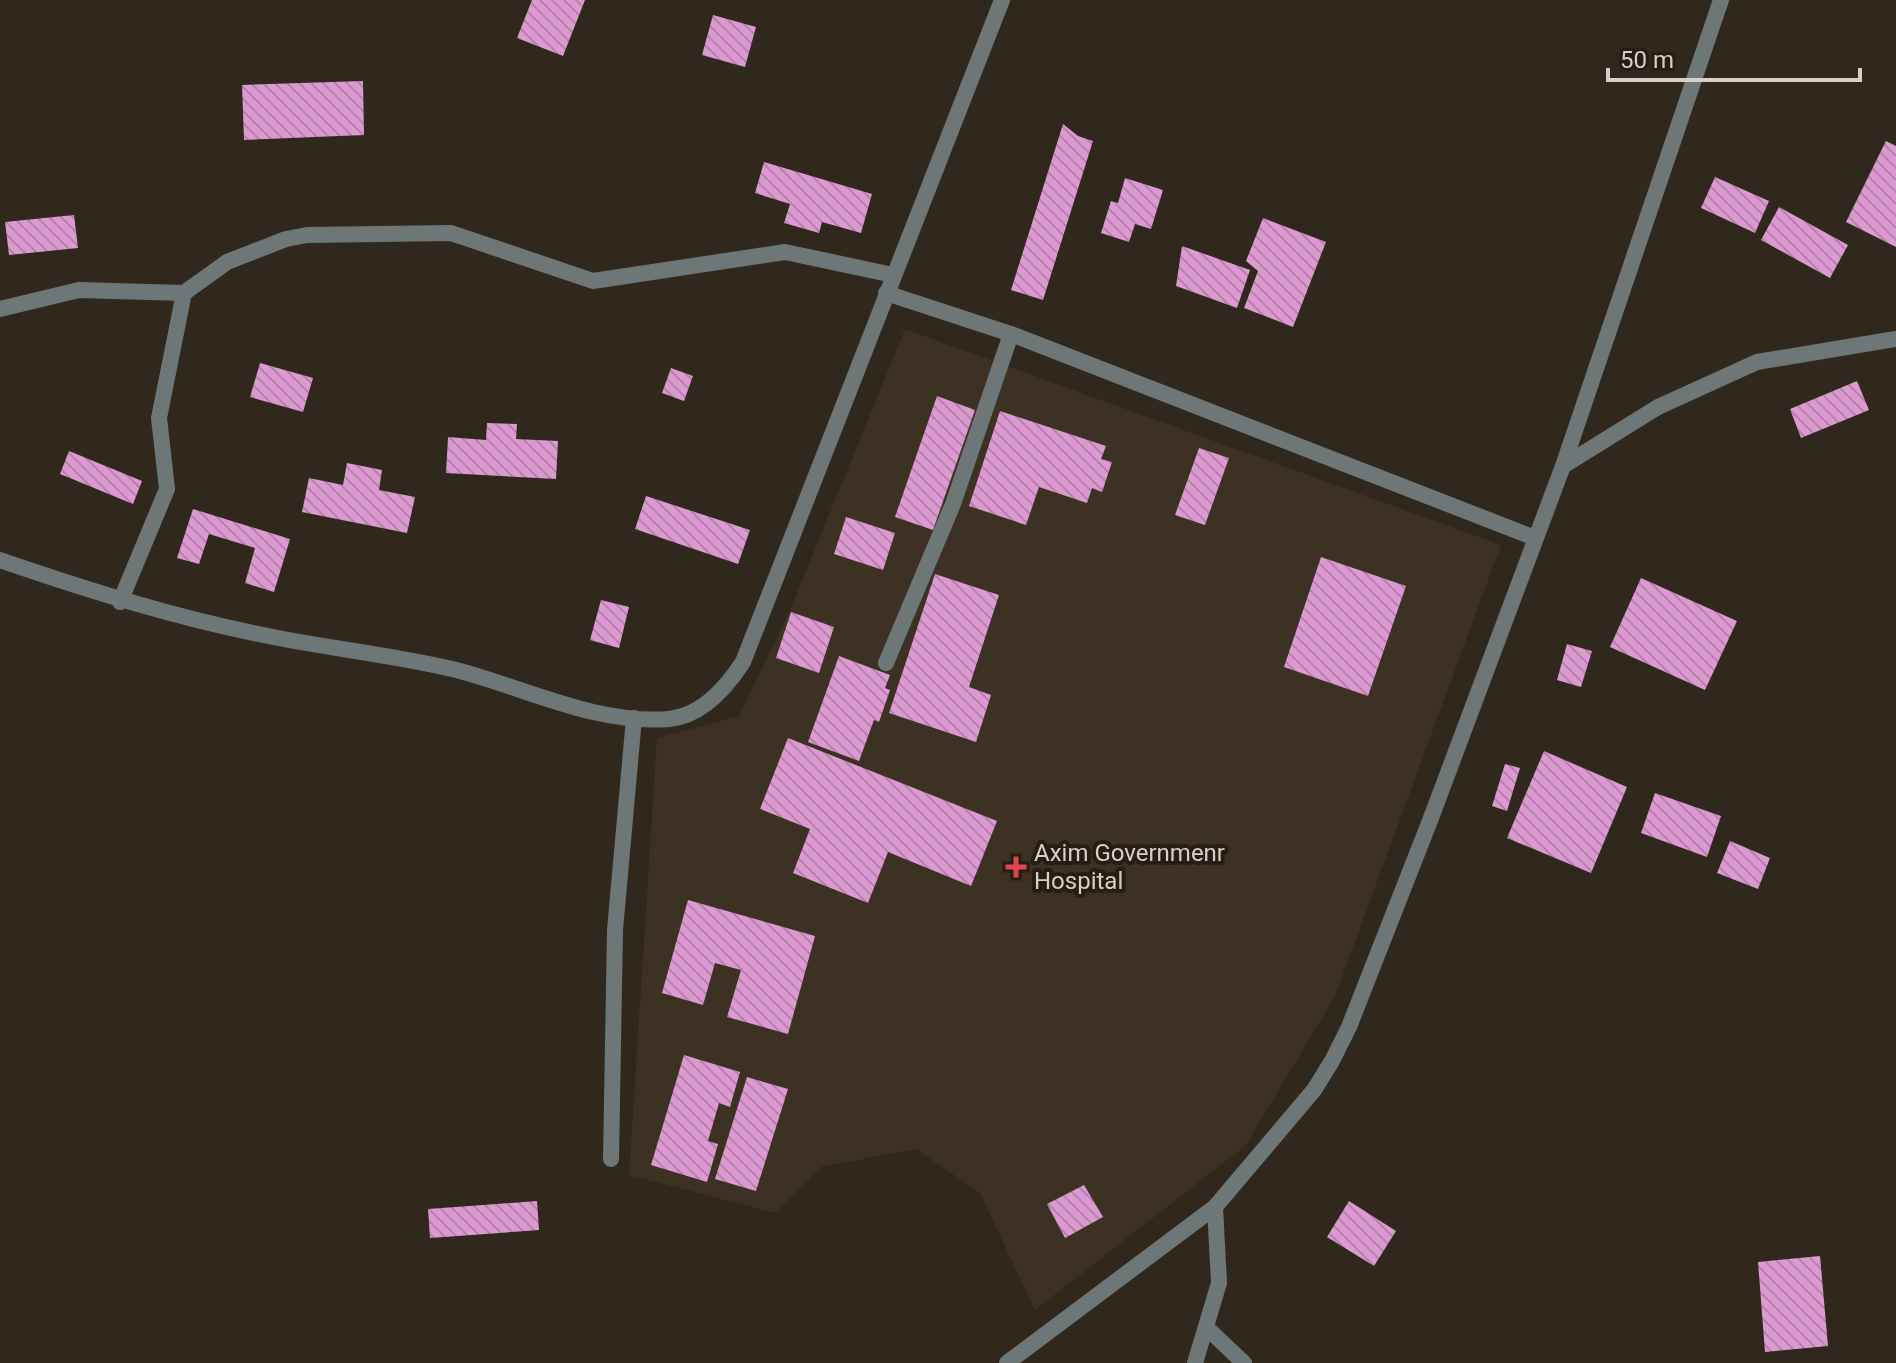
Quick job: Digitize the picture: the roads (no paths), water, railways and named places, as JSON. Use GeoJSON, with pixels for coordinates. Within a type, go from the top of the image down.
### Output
{"type":"FeatureCollection","features":[{"type":"Feature","properties":{"kind":"street"},"geometry":{"type":"LineString","coordinates":[[0,560],[120,602],[275,638],[416,661],[599,713],[670,719],[693,713],[728,685],[743,662],[1002,0]]}},
{"type":"Feature","properties":{"kind":"street"},"geometry":{"type":"LineString","coordinates":[[1007,1363],[1215,1207],[1314,1090],[1349,1027],[1563,466],[1721,0]]}},
{"type":"Feature","properties":{"kind":"street"},"geometry":{"type":"LineString","coordinates":[[0,309],[79,290],[184,293],[227,262],[286,239],[428,231],[473,238],[593,281],[785,252],[893,275]]}},
{"type":"Feature","properties":{"kind":"street"},"geometry":{"type":"LineString","coordinates":[[120,602],[167,489],[159,418],[184,293]]}},
{"type":"Feature","properties":{"kind":"street"},"geometry":{"type":"LineString","coordinates":[[886,293],[1011,334],[1535,538]]}},
{"type":"Feature","properties":{"kind":"street"},"geometry":{"type":"LineString","coordinates":[[886,663],[953,504],[1011,334]]}},
{"type":"Feature","properties":{"kind":"street"},"geometry":{"type":"LineString","coordinates":[[1563,466],[1658,407],[1757,362],[1896,339]]}},
{"type":"Feature","properties":{"kind":"street"},"geometry":{"type":"LineString","coordinates":[[611,1159],[615,930],[634,718]]}},
{"type":"Feature","properties":{"kind":"street"},"geometry":{"type":"LineString","coordinates":[[1195,1363],[1219,1283],[1215,1207]]}},
{"type":"Feature","properties":{"kind":"street"},"geometry":{"type":"LineString","coordinates":[[1206,1327],[1244,1363]]}},
{"type":"Feature","properties":{"kind":"place","name":"Axim Governmenr Hospital"},"geometry":{"type":"Point","coordinates":[1016,867]}}]}
